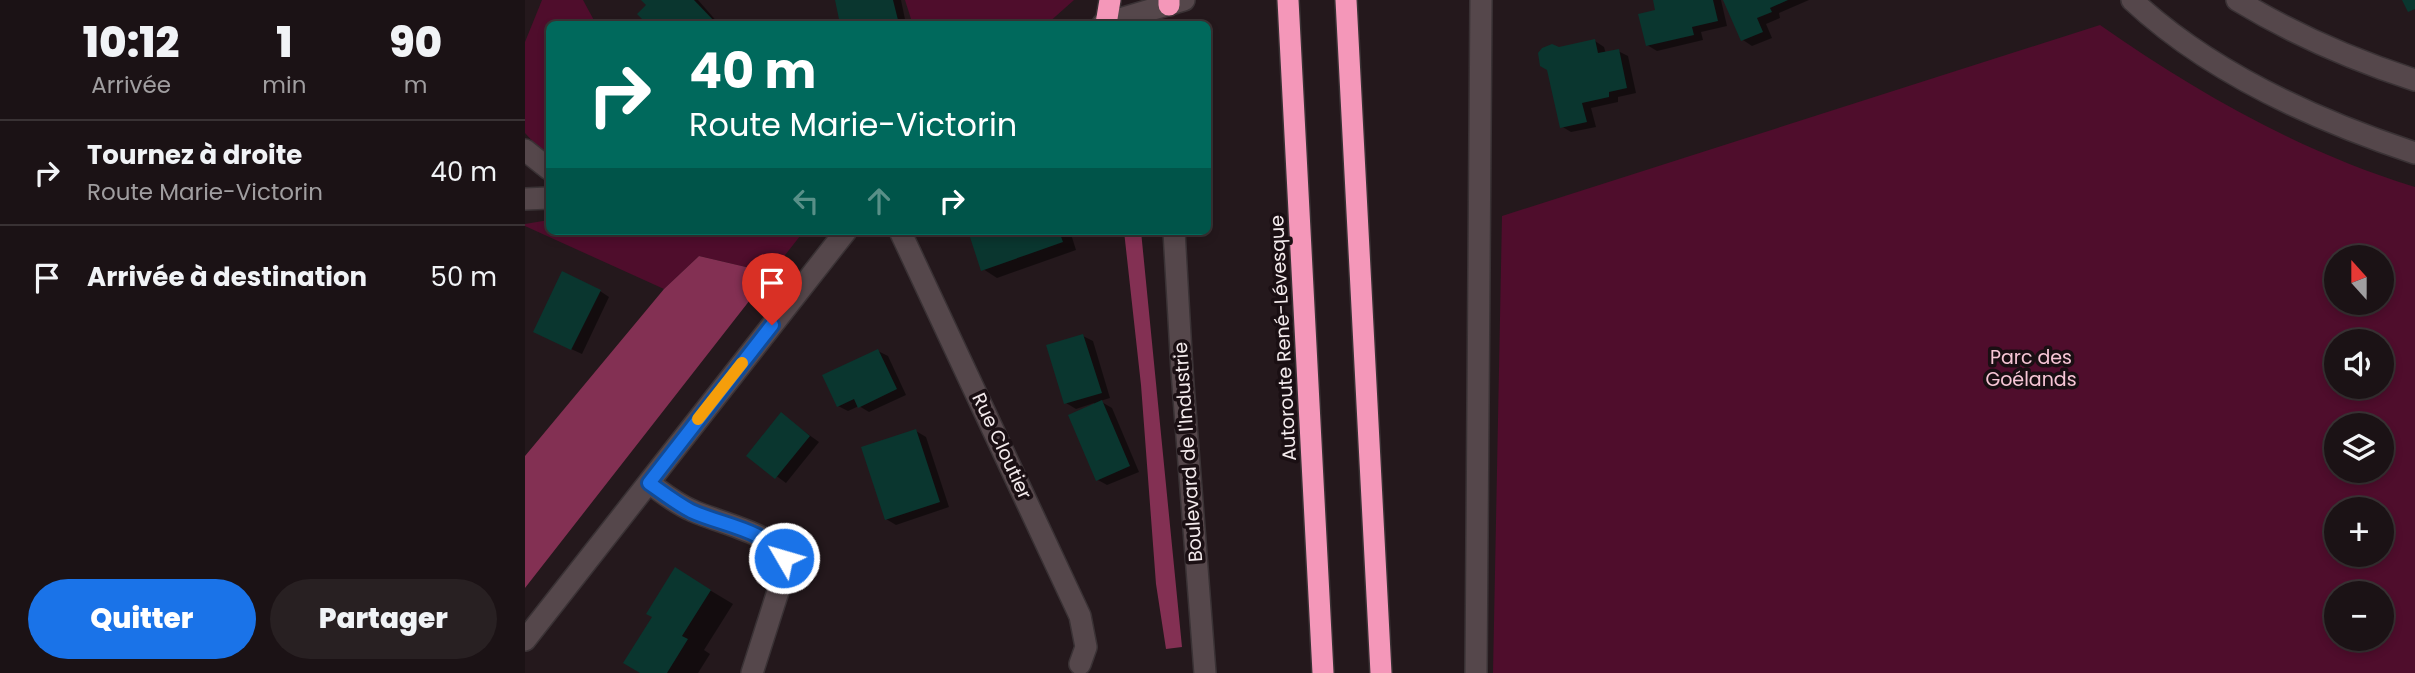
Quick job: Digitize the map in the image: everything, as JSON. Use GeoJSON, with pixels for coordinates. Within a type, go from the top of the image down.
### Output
{"type":"FeatureCollection","features":[{"type":"Feature","properties":{"kind":"highway"},"geometry":{"type":"LineString","coordinates":[[1106,21],[1110,0]]}},
{"type":"Feature","properties":{"kind":"highway","name":"Autoroute René-Lévesque"},"geometry":{"type":"LineString","coordinates":[[1288,0],[1323,673]]}},
{"type":"Feature","properties":{"kind":"highway"},"geometry":{"type":"LineString","coordinates":[[1346,0],[1381,673]]}},
{"type":"Feature","properties":{"kind":"street"},"geometry":{"type":"LineString","coordinates":[[1476,673],[1481,0]]}},
{"type":"Feature","properties":{"kind":"street"},"geometry":{"type":"LineString","coordinates":[[2132,0],[2178,38],[2246,80],[2332,122],[2415,153]]}},
{"type":"Feature","properties":{"kind":"street"},"geometry":{"type":"LineString","coordinates":[[2237,0],[2281,25],[2340,52],[2415,80]]}},
{"type":"Feature","properties":{"kind":"street"},"geometry":{"type":"LineString","coordinates":[[1117,21],[1173,7]]}},
{"type":"Feature","properties":{"kind":"street"},"geometry":{"type":"LineString","coordinates":[[525,150],[546,167]]}},
{"type":"Feature","properties":{"kind":"street"},"geometry":{"type":"LineString","coordinates":[[525,199],[546,198]]}},
{"type":"Feature","properties":{"kind":"street"},"geometry":{"type":"LineString","coordinates":[[525,640],[843,235]]}},
{"type":"Feature","properties":{"kind":"street","name":"Rue Cloutier"},"geometry":{"type":"LineString","coordinates":[[902,235],[1080,616],[1086,647],[1080,664]]}},
{"type":"Feature","properties":{"kind":"street","name":"Boulevard de l'Industrie"},"geometry":{"type":"LineString","coordinates":[[1174,235],[1182,384],[1205,673]]}},
{"type":"Feature","properties":{"kind":"street"},"geometry":{"type":"LineString","coordinates":[[649,483],[694,512],[772,543],[784,558],[785,568],[752,673]]}},
{"type":"Feature","properties":{"kind":"green space"},"geometry":{"type":"Polygon","coordinates":[[[542,0],[583,0],[594,21],[546,21],[546,151],[525,133],[525,42],[542,0]]]}},
{"type":"Feature","properties":{"kind":"green space"},"geometry":{"type":"Polygon","coordinates":[[[905,0],[1074,0],[1050,21],[912,21],[905,0]]]}},
{"type":"Feature","properties":{"kind":"green space","name":"Parc des Goélands"},"geometry":{"type":"Polygon","coordinates":[[[2100,25],[2174,74],[2251,118],[2331,156],[2415,187],[2415,673],[1493,673],[1502,216],[2100,25]]]}},
{"type":"Feature","properties":{"kind":"green space"},"geometry":{"type":"Polygon","coordinates":[[[546,220],[546,235],[801,235],[771,273],[699,256],[664,289],[525,226],[546,220]]]}},
{"type":"Feature","properties":{"kind":"shaded area"},"geometry":{"type":"Polygon","coordinates":[[[1124,235],[1141,235],[1182,647],[1166,649],[1156,584],[1141,385],[1124,235]]]}},
{"type":"Feature","properties":{"kind":"shaded area"},"geometry":{"type":"Polygon","coordinates":[[[699,256],[771,273],[525,588],[525,456],[664,289],[699,256]]]}},
{"type":"Feature","properties":{"kind":"building"},"geometry":{"type":"Polygon","coordinates":[[[641,0],[694,0],[714,21],[644,21],[637,14],[646,5],[641,0]]]}},
{"type":"Feature","properties":{"kind":"building"},"geometry":{"type":"Polygon","coordinates":[[[835,0],[893,0],[898,20],[893,21],[839,21],[835,0]]]}},
{"type":"Feature","properties":{"kind":"building"},"geometry":{"type":"Polygon","coordinates":[[[1653,0],[1713,0],[1718,21],[1692,27],[1694,35],[1646,46],[1638,14],[1655,10],[1653,0]]]}},
{"type":"Feature","properties":{"kind":"building"},"geometry":{"type":"Polygon","coordinates":[[[1723,0],[1788,0],[1770,8],[1772,12],[1757,18],[1763,32],[1741,41],[1723,0]]]}},
{"type":"Feature","properties":{"kind":"building"},"geometry":{"type":"Polygon","coordinates":[[[2402,0],[2415,0],[2415,9],[2408,12],[2402,0]]]}},
{"type":"Feature","properties":{"kind":"building"},"geometry":{"type":"Polygon","coordinates":[[[1595,39],[1598,53],[1619,49],[1627,88],[1609,92],[1609,97],[1582,103],[1587,122],[1560,128],[1547,70],[1540,66],[1538,53],[1552,44],[1559,47],[1595,39]]]}},
{"type":"Feature","properties":{"kind":"building"},"geometry":{"type":"Polygon","coordinates":[[[969,235],[1060,235],[1063,242],[981,271],[969,235]]]}},
{"type":"Feature","properties":{"kind":"building"},"geometry":{"type":"Polygon","coordinates":[[[562,271],[601,290],[571,350],[533,332],[562,271]]]}},
{"type":"Feature","properties":{"kind":"building"},"geometry":{"type":"Polygon","coordinates":[[[1083,334],[1102,393],[1064,404],[1046,345],[1083,334]]]}},
{"type":"Feature","properties":{"kind":"building"},"geometry":{"type":"Polygon","coordinates":[[[878,349],[897,389],[858,408],[854,399],[837,407],[822,375],[878,349]]]}},
{"type":"Feature","properties":{"kind":"building"},"geometry":{"type":"Polygon","coordinates":[[[1102,400],[1130,466],[1096,481],[1068,415],[1102,400]]]}},
{"type":"Feature","properties":{"kind":"building"},"geometry":{"type":"Polygon","coordinates":[[[781,412],[810,436],[775,479],[746,456],[781,412]]]}},
{"type":"Feature","properties":{"kind":"building"},"geometry":{"type":"Polygon","coordinates":[[[916,429],[940,502],[885,520],[861,447],[916,429]]]}},
{"type":"Feature","properties":{"kind":"building"},"geometry":{"type":"Polygon","coordinates":[[[675,567],[711,590],[682,636],[688,639],[667,673],[640,673],[623,663],[652,617],[646,614],[675,567]]]}},
{"type":"Feature","properties":{"kind":"slow traffic"},"geometry":{"type":"LineString","coordinates":[[698,419],[742,363]]}},
{"type":"Feature","properties":{"kind":"route"},"geometry":{"type":"LineString","coordinates":[[772,325],[649,483],[694,512],[772,543],[784,558]]}}]}
